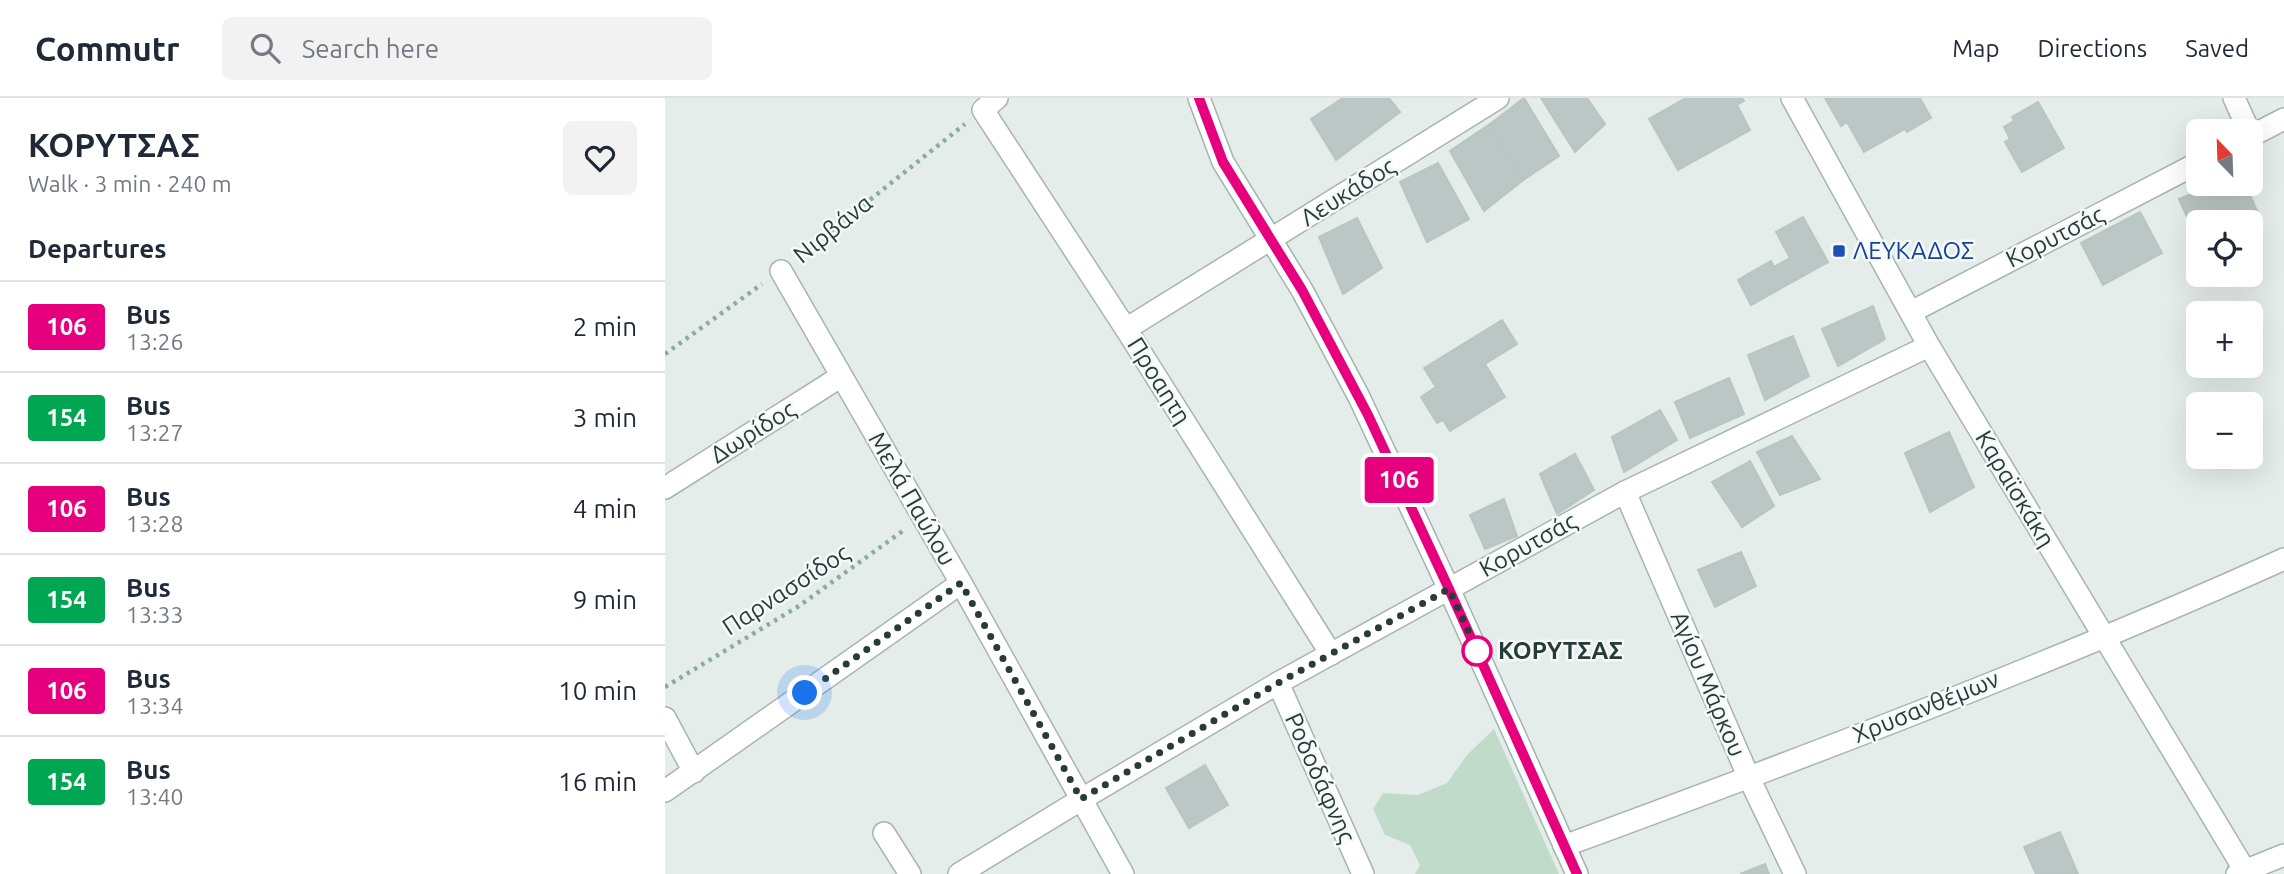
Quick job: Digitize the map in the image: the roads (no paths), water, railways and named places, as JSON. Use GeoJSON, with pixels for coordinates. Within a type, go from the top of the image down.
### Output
{"type":"FeatureCollection","features":[{"type":"Feature","properties":{"kind":"street"},"geometry":{"type":"LineString","coordinates":[[1199,98],[1223,162],[1302,290],[1354,386],[1577,874]]}},
{"type":"Feature","properties":{"kind":"street","name":"Λευκάδος"},"geometry":{"type":"LineString","coordinates":[[1126,330],[1498,98]]}},
{"type":"Feature","properties":{"kind":"street","name":"Καραϊσκάκη"},"geometry":{"type":"LineString","coordinates":[[1792,98],[1929,346],[2243,873]]}},
{"type":"Feature","properties":{"kind":"street"},"geometry":{"type":"LineString","coordinates":[[2234,98],[2243,119]]}},
{"type":"Feature","properties":{"kind":"street","name":"Προαητη"},"geometry":{"type":"LineString","coordinates":[[990,104],[1126,330],[1331,654]]}},
{"type":"Feature","properties":{"kind":"street"},"geometry":{"type":"LineString","coordinates":[[2263,128],[2284,119]]}},
{"type":"Feature","properties":{"kind":"street","name":"Κορυτσάς"},"geometry":{"type":"LineString","coordinates":[[1911,312],[2186,169]]}},
{"type":"Feature","properties":{"kind":"street","name":"Μελά Παύλου"},"geometry":{"type":"LineString","coordinates":[[781,271],[961,583],[1123,874]]}},
{"type":"Feature","properties":{"kind":"street","name":"Κορυτσάς"},"geometry":{"type":"LineString","coordinates":[[959,874],[1278,683],[1625,492],[1929,346]]}},
{"type":"Feature","properties":{"kind":"street","name":"Δωρίδος"},"geometry":{"type":"LineString","coordinates":[[665,488],[841,377]]}},
{"type":"Feature","properties":{"kind":"street","name":"Αγίου Μάρκου"},"geometry":{"type":"LineString","coordinates":[[1625,492],[1749,778],[1795,874]]}},
{"type":"Feature","properties":{"kind":"street","name":"Χρυσανθέμων"},"geometry":{"type":"LineString","coordinates":[[1565,846],[1749,778],[2103,637],[2284,559]]}},
{"type":"Feature","properties":{"kind":"street"},"geometry":{"type":"LineString","coordinates":[[665,791],[961,583]]}},
{"type":"Feature","properties":{"kind":"street","name":"Ροδοδάφνης"},"geometry":{"type":"LineString","coordinates":[[1278,683],[1363,874]]}},
{"type":"Feature","properties":{"kind":"street"},"geometry":{"type":"LineString","coordinates":[[665,718],[694,772]]}},
{"type":"Feature","properties":{"kind":"street"},"geometry":{"type":"LineString","coordinates":[[884,834],[910,874]]}},
{"type":"Feature","properties":{"kind":"street"},"geometry":{"type":"LineString","coordinates":[[2243,873],[2284,855]]}},
{"type":"Feature","properties":{"kind":"place","name":"ΛΕΥΚΑΔΟΣ"},"geometry":{"type":"Point","coordinates":[1839,251]}},
{"type":"Feature","properties":{"kind":"place","name":"ΚΟΡΥΤΣΑΣ"},"geometry":{"type":"Point","coordinates":[1477,651]}}]}
